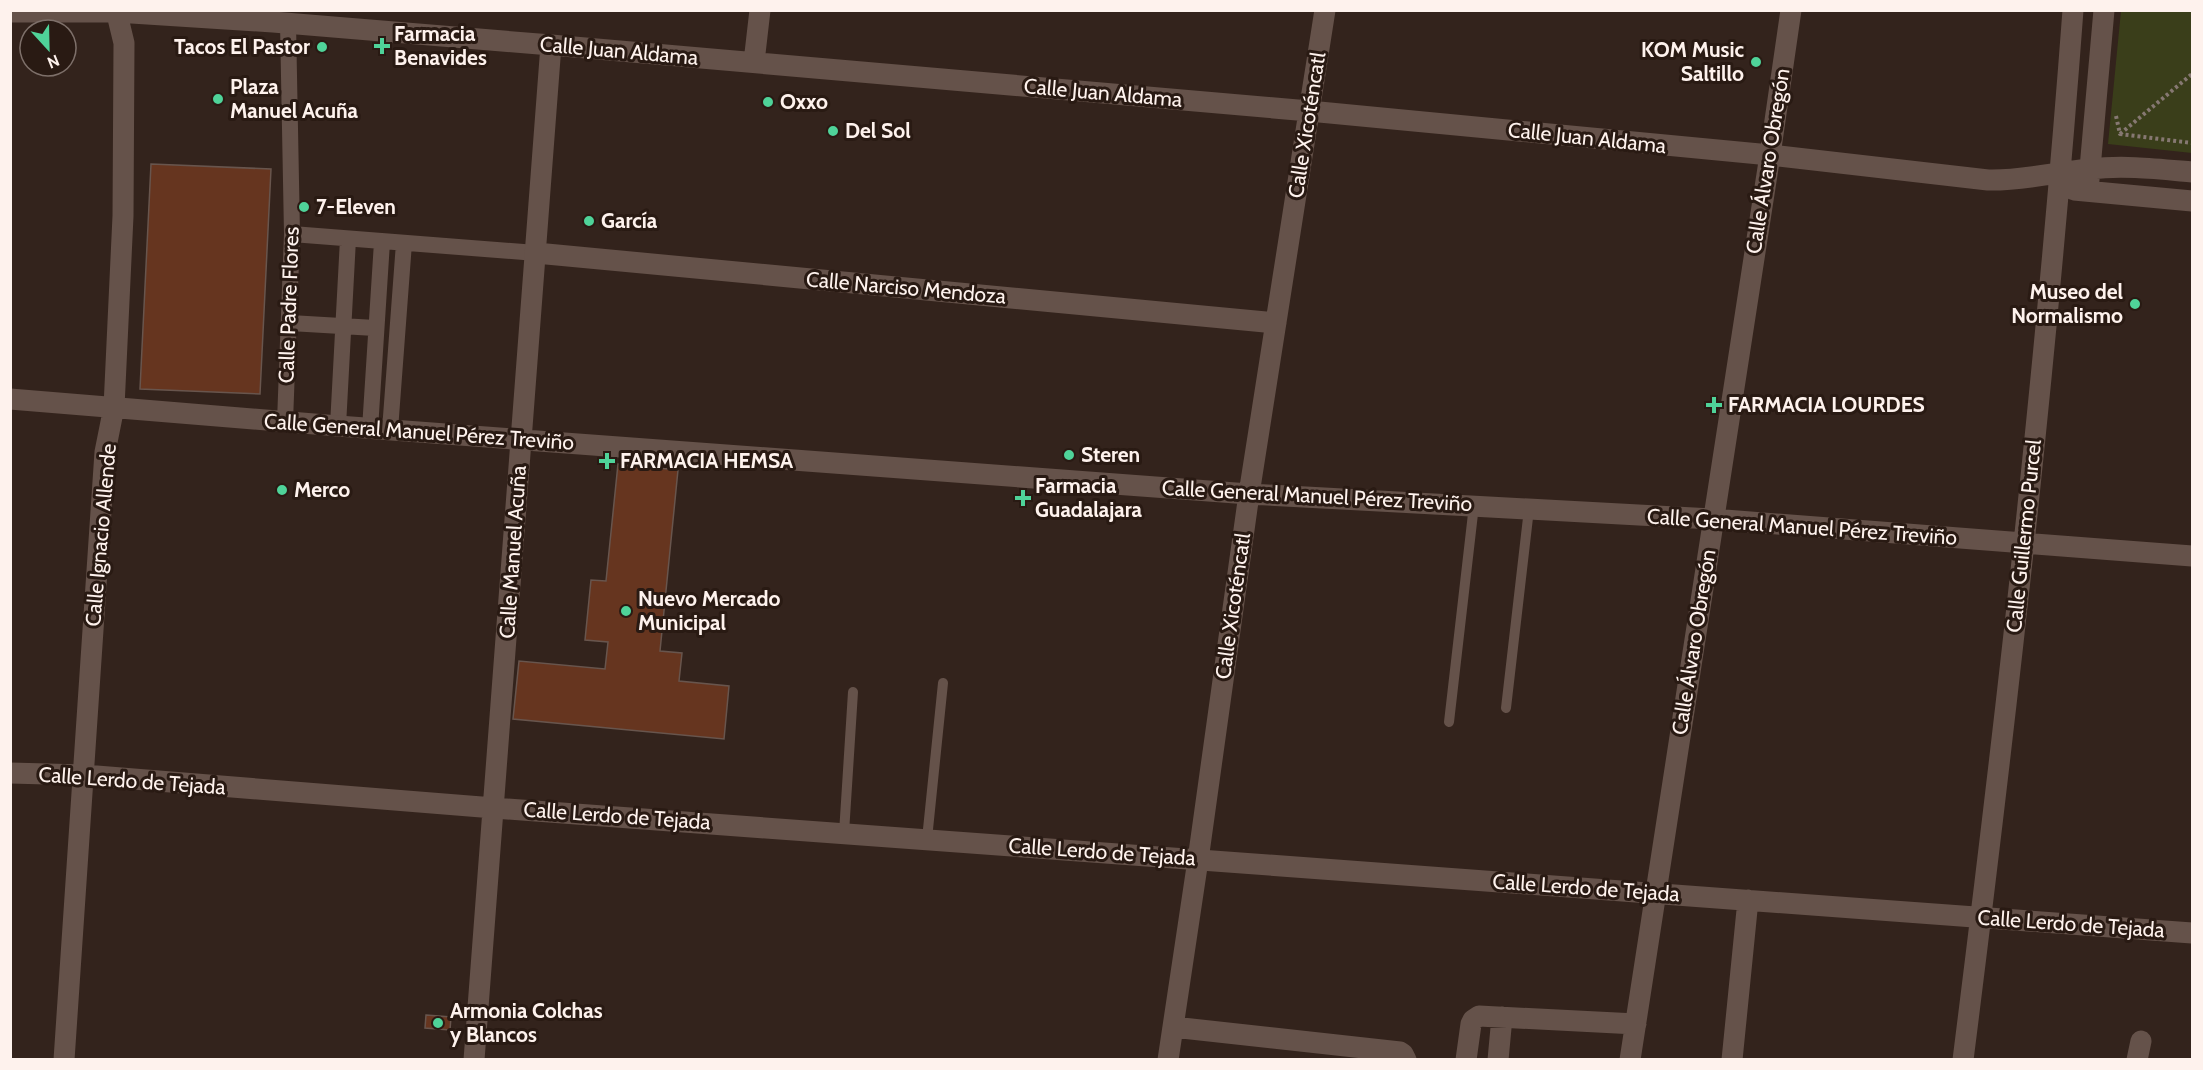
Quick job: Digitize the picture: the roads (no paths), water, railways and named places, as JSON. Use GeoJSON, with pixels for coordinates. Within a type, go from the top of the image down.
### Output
{"type":"FeatureCollection","features":[{"type":"Feature","properties":{"kind":"street"},"geometry":{"type":"LineString","coordinates":[[754,62],[760,10]]}},
{"type":"Feature","properties":{"kind":"street","name":"Calle Xicoténcatl"},"geometry":{"type":"LineString","coordinates":[[1168,1059],[1249,494],[1325,10]]}},
{"type":"Feature","properties":{"kind":"street","name":"Calle Álvaro Obregón"},"geometry":{"type":"LineString","coordinates":[[1630,1059],[1791,10]]}},
{"type":"Feature","properties":{"kind":"street","name":"Calle Guillermo Purcel"},"geometry":{"type":"LineString","coordinates":[[1963,1059],[2024,543],[2060,180],[2073,10]]}},
{"type":"Feature","properties":{"kind":"street"},"geometry":{"type":"LineString","coordinates":[[2088,191],[2104,10]]}},
{"type":"Feature","properties":{"kind":"street","name":"Calle Juan Aldama"},"geometry":{"type":"LineString","coordinates":[[10,12],[116,11],[284,17],[550,45],[1309,111],[1770,155],[1988,180],[2060,180],[2091,168],[2120,166],[2193,172]]}},
{"type":"Feature","properties":{"kind":"street","name":"Calle Ignacio Allende"},"geometry":{"type":"LineString","coordinates":[[64,1059],[105,452],[114,407],[123,216],[124,43],[116,11]]}},
{"type":"Feature","properties":{"kind":"street","name":"Calle Padre Flores"},"geometry":{"type":"LineString","coordinates":[[284,17],[292,234],[285,422]]}},
{"type":"Feature","properties":{"kind":"street","name":"Calle Manuel Acuña"},"geometry":{"type":"LineString","coordinates":[[474,1059],[550,45]]}},
{"type":"Feature","properties":{"kind":"street","name":"Calle Juan Aldama"},"geometry":{"type":"LineString","coordinates":[[2060,180],[2088,191],[2193,201]]}},
{"type":"Feature","properties":{"kind":"street"},"geometry":{"type":"LineString","coordinates":[[292,234],[536,253]]}},
{"type":"Feature","properties":{"kind":"street"},"geometry":{"type":"LineString","coordinates":[[338,426],[348,239]]}},
{"type":"Feature","properties":{"kind":"street"},"geometry":{"type":"LineString","coordinates":[[380,429],[375,328],[382,242]]}},
{"type":"Feature","properties":{"kind":"street"},"geometry":{"type":"LineString","coordinates":[[380,429],[404,243]]}},
{"type":"Feature","properties":{"kind":"street","name":"Calle Narciso Mendoza"},"geometry":{"type":"LineString","coordinates":[[536,253],[1276,323]]}},
{"type":"Feature","properties":{"kind":"street"},"geometry":{"type":"LineString","coordinates":[[290,323],[375,328]]}},
{"type":"Feature","properties":{"kind":"street","name":"Calle General Manuel Pérez Treviño"},"geometry":{"type":"LineString","coordinates":[[10,399],[285,422],[1249,494],[1712,519],[2193,556]]}},
{"type":"Feature","properties":{"kind":"street","name":"Calle Lerdo de Tejada"},"geometry":{"type":"LineString","coordinates":[[10,773],[84,775],[494,808],[2193,933]]}},
{"type":"Feature","properties":{"kind":"street"},"geometry":{"type":"LineString","coordinates":[[1732,1059],[1748,900]]}},
{"type":"Feature","properties":{"kind":"street"},"geometry":{"type":"LineString","coordinates":[[1466,1059],[1473,1020],[1479,1016],[1636,1024]]}},
{"type":"Feature","properties":{"kind":"street"},"geometry":{"type":"LineString","coordinates":[[1498,1059],[1502,1017]]}},
{"type":"Feature","properties":{"kind":"street"},"geometry":{"type":"LineString","coordinates":[[1173,1028],[1330,1052],[1400,1052],[1406,1059]]}},
{"type":"Feature","properties":{"kind":"lane"},"geometry":{"type":"LineString","coordinates":[[1449,722],[1474,506]]}},
{"type":"Feature","properties":{"kind":"lane"},"geometry":{"type":"LineString","coordinates":[[1506,708],[1529,509]]}},
{"type":"Feature","properties":{"kind":"lane"},"geometry":{"type":"LineString","coordinates":[[927,839],[943,683]]}},
{"type":"Feature","properties":{"kind":"lane"},"geometry":{"type":"LineString","coordinates":[[844,832],[853,692]]}},
{"type":"Feature","properties":{"kind":"place","name":"Farmacia Benavides"},"geometry":{"type":"Point","coordinates":[382,46]}},
{"type":"Feature","properties":{"kind":"place","name":"Tacos El Pastor"},"geometry":{"type":"Point","coordinates":[322,47]}},
{"type":"Feature","properties":{"kind":"place","name":"KOM Music Saltillo"},"geometry":{"type":"Point","coordinates":[1756,62]}},
{"type":"Feature","properties":{"kind":"place","name":"Plaza Manuel Acuña"},"geometry":{"type":"Point","coordinates":[218,99]}},
{"type":"Feature","properties":{"kind":"place","name":"Oxxo"},"geometry":{"type":"Point","coordinates":[768,102]}},
{"type":"Feature","properties":{"kind":"place","name":"Del Sol"},"geometry":{"type":"Point","coordinates":[833,131]}},
{"type":"Feature","properties":{"kind":"place","name":"7-Eleven"},"geometry":{"type":"Point","coordinates":[304,207]}},
{"type":"Feature","properties":{"kind":"place","name":"García"},"geometry":{"type":"Point","coordinates":[589,221]}},
{"type":"Feature","properties":{"kind":"place","name":"Museo del Normalismo"},"geometry":{"type":"Point","coordinates":[2135,304]}},
{"type":"Feature","properties":{"kind":"place","name":"FARMACIA LOURDES"},"geometry":{"type":"Point","coordinates":[1714,405]}},
{"type":"Feature","properties":{"kind":"place","name":"Steren"},"geometry":{"type":"Point","coordinates":[1069,455]}},
{"type":"Feature","properties":{"kind":"place","name":"FARMACIA HEMSA"},"geometry":{"type":"Point","coordinates":[607,461]}},
{"type":"Feature","properties":{"kind":"place","name":"Merco"},"geometry":{"type":"Point","coordinates":[282,490]}},
{"type":"Feature","properties":{"kind":"place","name":"Farmacia Guadalajara"},"geometry":{"type":"Point","coordinates":[1023,498]}},
{"type":"Feature","properties":{"kind":"place","name":"Nuevo Mercado Municipal"},"geometry":{"type":"Point","coordinates":[626,611]}},
{"type":"Feature","properties":{"kind":"place","name":"Armonia Colchas y Blancos"},"geometry":{"type":"Point","coordinates":[438,1023]}}]}
